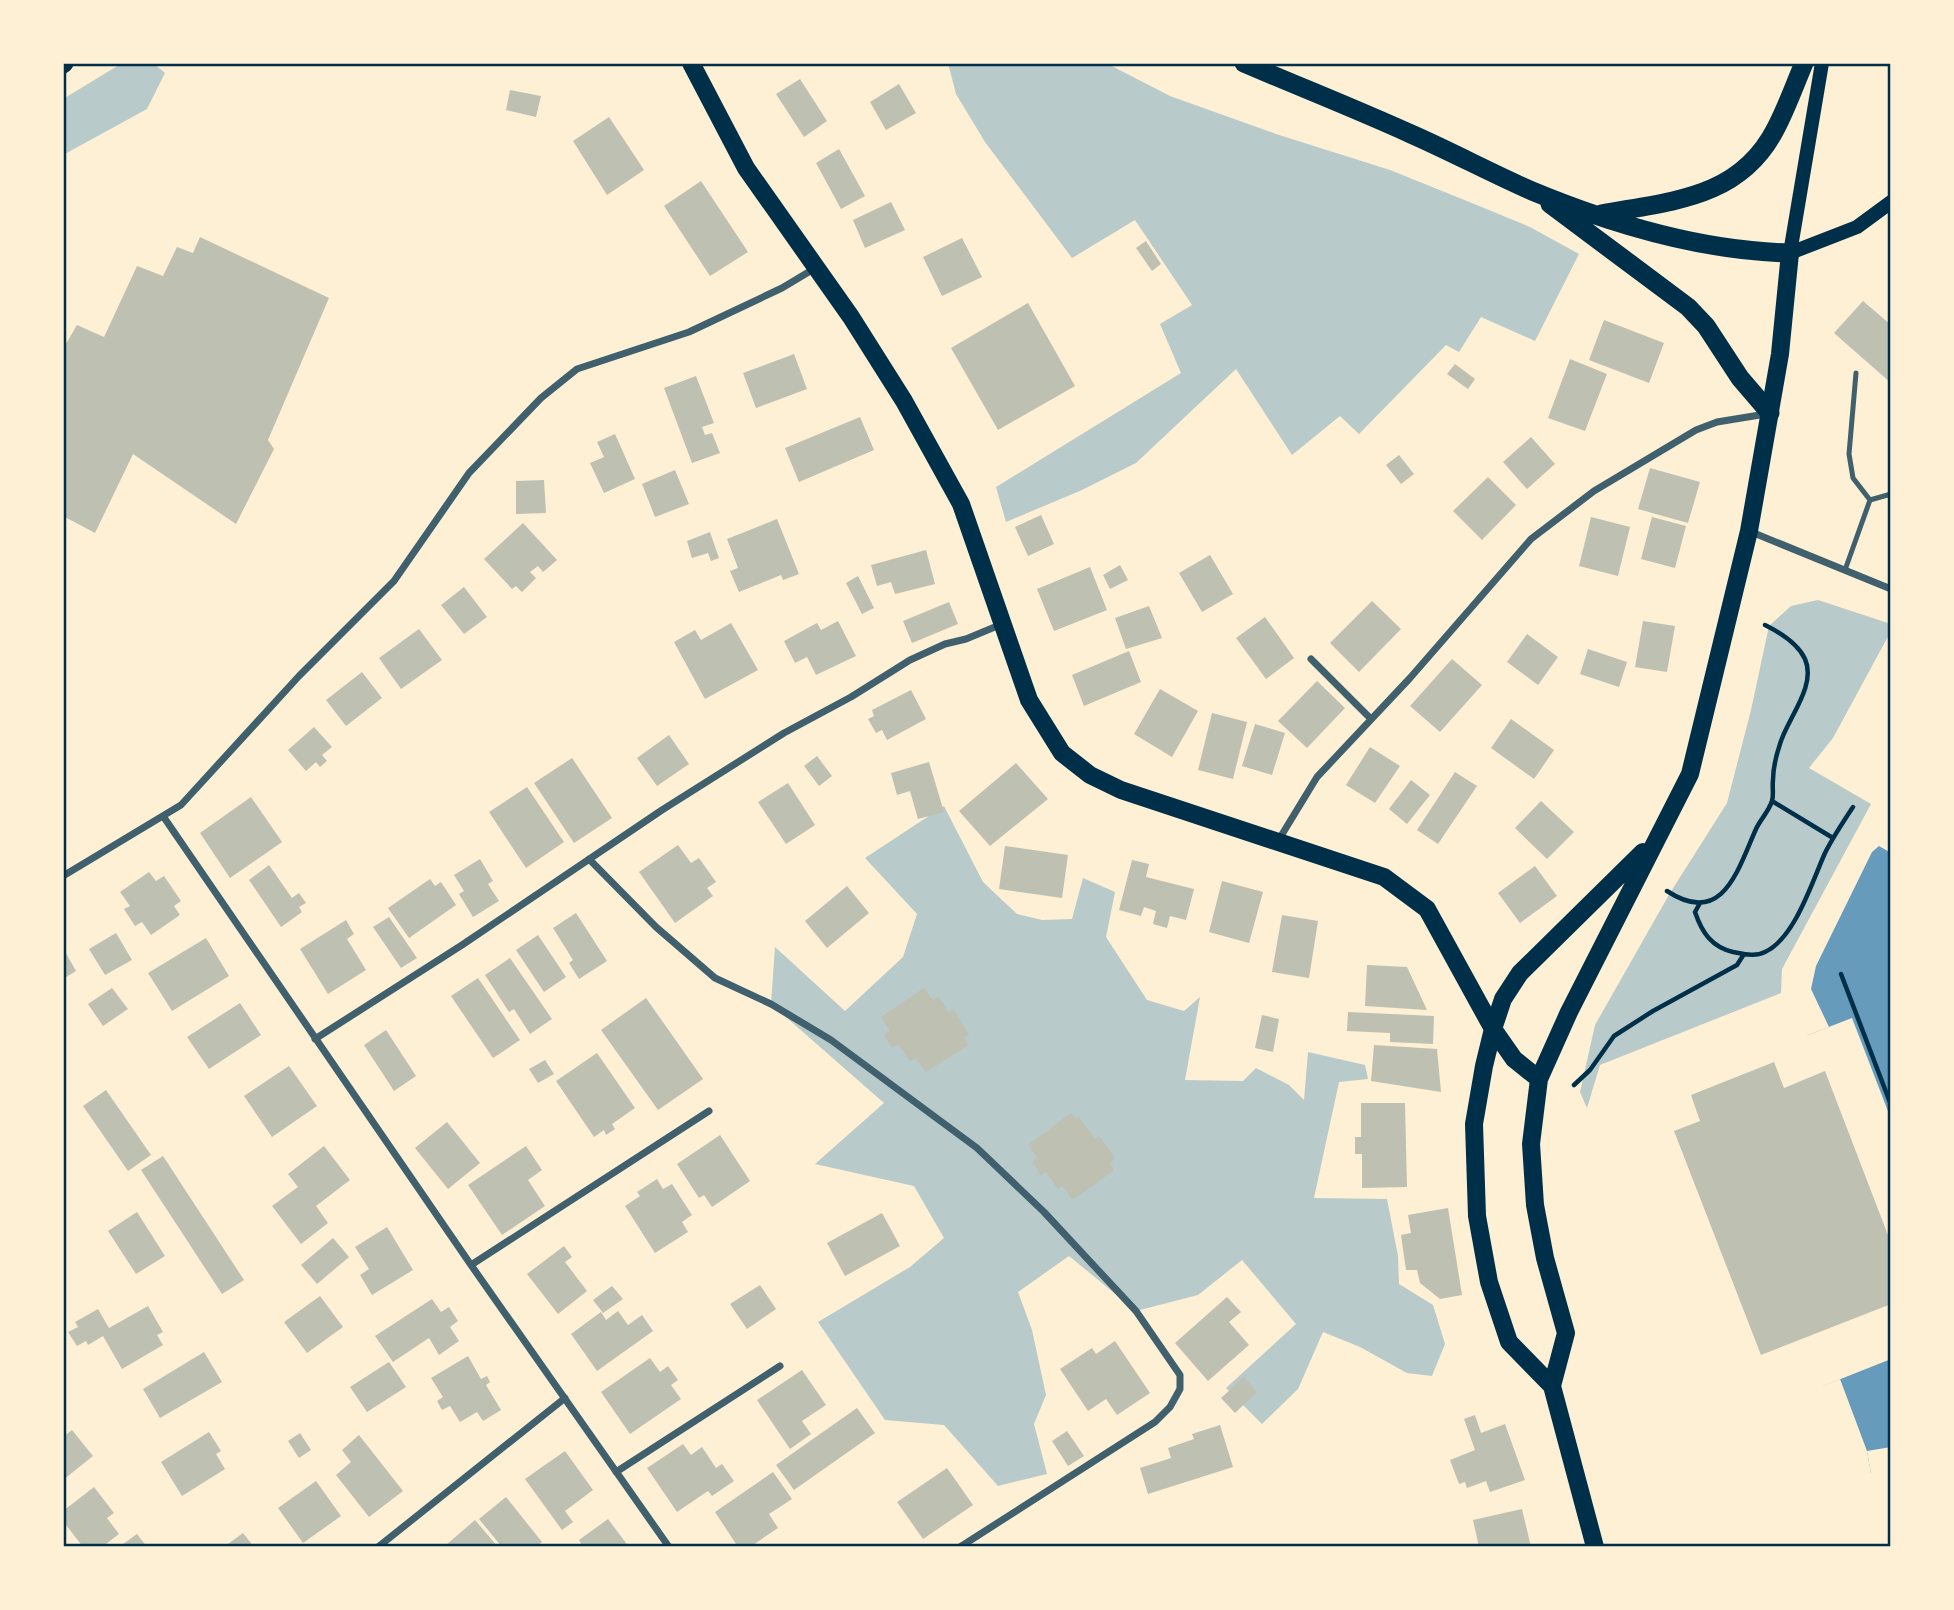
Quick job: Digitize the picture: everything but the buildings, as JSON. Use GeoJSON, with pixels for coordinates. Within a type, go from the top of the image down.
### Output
{"type":"FeatureCollection","features":[{"type":"Feature","properties":{"kind":"highway"},"geometry":{"type":"LineString","coordinates":[[1244,63],[1412,134],[1532,191],[1598,215],[1707,246],[1749,252],[1790,253]]}},
{"type":"Feature","properties":{"kind":"highway"},"geometry":{"type":"LineString","coordinates":[[1598,215],[1686,198],[1724,184],[1740,173],[1759,155],[1776,129],[1804,63]]}},
{"type":"Feature","properties":{"kind":"highway"},"geometry":{"type":"LineString","coordinates":[[1532,191],[1688,307],[1706,326],[1740,378],[1770,413]]}},
{"type":"Feature","properties":{"kind":"main road"},"geometry":{"type":"LineString","coordinates":[[691,63],[746,168],[818,267],[904,401],[961,504],[1029,700],[1062,753],[1090,775],[1121,790],[1384,877],[1427,909],[1493,1029],[1514,1059],[1539,1079]]}},
{"type":"Feature","properties":{"kind":"main road"},"geometry":{"type":"LineString","coordinates":[[1552,1386],[1566,1333],[1545,1258],[1535,1205],[1531,1144],[1539,1079],[1569,1012],[1690,774],[1749,531],[1780,354],[1790,253],[1822,63]]}},
{"type":"Feature","properties":{"kind":"main road"},"geometry":{"type":"LineString","coordinates":[[1790,253],[1857,227],[1891,202]]}},
{"type":"Feature","properties":{"kind":"main road"},"geometry":{"type":"LineString","coordinates":[[1595,1547],[1552,1386],[1509,1342],[1489,1282],[1477,1216],[1474,1124],[1483,1066],[1503,999],[1520,973],[1656,840]]}},
{"type":"Feature","properties":{"kind":"street"},"geometry":{"type":"LineString","coordinates":[[63,876],[181,805],[299,676],[394,581],[469,473],[541,398],[577,369],[689,332],[782,288],[818,267]]}},
{"type":"Feature","properties":{"kind":"street"},"geometry":{"type":"LineString","coordinates":[[1278,841],[1317,777],[1463,619],[1531,539],[1594,491],[1696,430],[1717,422],[1770,413]]}},
{"type":"Feature","properties":{"kind":"street"},"geometry":{"type":"LineString","coordinates":[[1749,531],[1891,589]]}},
{"type":"Feature","properties":{"kind":"street"},"geometry":{"type":"LineString","coordinates":[[315,1039],[784,733],[851,697],[911,660],[945,644],[966,639],[1003,624]]}},
{"type":"Feature","properties":{"kind":"street"},"geometry":{"type":"LineString","coordinates":[[1311,659],[1371,719]]}},
{"type":"Feature","properties":{"kind":"street"},"geometry":{"type":"LineString","coordinates":[[163,816],[471,1265],[669,1547]]}},
{"type":"Feature","properties":{"kind":"street"},"geometry":{"type":"LineString","coordinates":[[589,859],[656,927],[715,978],[771,1004],[831,1040],[977,1148],[1044,1212],[1136,1311],[1180,1375],[1180,1389],[1170,1407],[1155,1422],[960,1547]]}},
{"type":"Feature","properties":{"kind":"street"},"geometry":{"type":"LineString","coordinates":[[471,1265],[709,1111]]}},
{"type":"Feature","properties":{"kind":"street"},"geometry":{"type":"LineString","coordinates":[[616,1472],[780,1366]]}},
{"type":"Feature","properties":{"kind":"street"},"geometry":{"type":"LineString","coordinates":[[378,1547],[565,1398]]}},
{"type":"Feature","properties":{"kind":"lane"},"geometry":{"type":"LineString","coordinates":[[1856,373],[1849,454],[1853,478],[1870,500]]}},
{"type":"Feature","properties":{"kind":"lane"},"geometry":{"type":"LineString","coordinates":[[1870,500],[1891,494]]}},
{"type":"Feature","properties":{"kind":"lane"},"geometry":{"type":"LineString","coordinates":[[1845,570],[1870,500]]}},
{"type":"Feature","properties":{"kind":"path"},"geometry":{"type":"LineString","coordinates":[[1667,891],[1685,901],[1700,903],[1714,900],[1726,890],[1744,861],[1757,825],[1772,801],[1774,763],[1781,739],[1804,692],[1807,673],[1806,660],[1796,645],[1765,625]]}},
{"type":"Feature","properties":{"kind":"path"},"geometry":{"type":"LineString","coordinates":[[1772,801],[1833,838]]}},
{"type":"Feature","properties":{"kind":"path"},"geometry":{"type":"LineString","coordinates":[[1700,903],[1695,912],[1712,943],[1721,949],[1756,956],[1768,951],[1782,939],[1812,886],[1833,838],[1853,807]]}},
{"type":"Feature","properties":{"kind":"path"},"geometry":{"type":"LineString","coordinates":[[1574,1085],[1590,1070],[1614,1036],[1653,1011],[1737,965],[1744,954]]}},
{"type":"Feature","properties":{"kind":"path"},"geometry":{"type":"LineString","coordinates":[[1841,974],[1859,1031],[1891,1105]]}},
{"type":"Feature","properties":{"kind":"shaded area"},"geometry":{"type":"Polygon","coordinates":[[[153,63],[165,73],[147,109],[63,155],[63,99],[119,65],[153,63]]]}},
{"type":"Feature","properties":{"kind":"shaded area"},"geometry":{"type":"Polygon","coordinates":[[[948,63],[1106,63],[1170,96],[1276,134],[1390,170],[1462,199],[1530,227],[1579,254],[1535,341],[1481,317],[1459,352],[1446,345],[1359,434],[1340,416],[1292,455],[1236,369],[1136,463],[1082,490],[1006,522],[996,487],[1181,373],[1160,324],[1192,305],[1135,220],[1072,258],[985,142],[956,94],[948,63]]]}},
{"type":"Feature","properties":{"kind":"shaded area"},"geometry":{"type":"Polygon","coordinates":[[[1818,600],[1891,624],[1891,631],[1833,738],[1809,768],[1871,804],[1782,969],[1781,993],[1600,1065],[1587,1108],[1580,1092],[1595,1025],[1670,893],[1727,803],[1769,626],[1791,606],[1818,600]]]}},
{"type":"Feature","properties":{"kind":"shaded area"},"geometry":{"type":"Polygon","coordinates":[[[944,806],[983,882],[1017,914],[1042,920],[1072,919],[1083,878],[1115,892],[1106,937],[1147,1000],[1184,1011],[1200,997],[1185,1080],[1243,1081],[1256,1068],[1289,1085],[1304,1100],[1308,1052],[1365,1065],[1368,1079],[1339,1082],[1314,1198],[1387,1199],[1398,1256],[1399,1284],[1433,1305],[1445,1344],[1432,1376],[1407,1373],[1360,1347],[1323,1332],[1298,1389],[1262,1424],[1226,1388],[1296,1324],[1242,1260],[1198,1295],[1136,1311],[1069,1256],[1018,1292],[1032,1330],[1046,1395],[1034,1424],[1047,1474],[998,1486],[944,1425],[885,1420],[818,1322],[910,1267],[944,1238],[914,1186],[815,1164],[884,1103],[771,1004],[775,947],[845,1011],[903,957],[917,914],[865,858],[944,806]]]}},
{"type":"Feature","properties":{"kind":"water"},"geometry":{"type":"Polygon","coordinates":[[[1872,833],[1891,843],[1891,1119],[1852,1018],[1808,1035],[1801,1004],[1830,906],[1872,833]]]}},
{"type":"Feature","properties":{"kind":"water"},"geometry":{"type":"Polygon","coordinates":[[[1891,1359],[1891,1447],[1867,1451],[1871,1474],[1847,1466],[1823,1386],[1891,1359]]]}},
{"type":"Feature","properties":{"kind":"pier"},"geometry":{"type":"Polygon","coordinates":[[[1873,829],[1891,839],[1891,853],[1879,846],[1872,852],[1816,966],[1811,989],[1829,1027],[1808,1035],[1797,1004],[1796,970],[1853,856],[1873,829]]]}},
{"type":"Feature","properties":{"kind":"pier"},"geometry":{"type":"Polygon","coordinates":[[[1840,1379],[1867,1451],[1871,1474],[1863,1475],[1844,1467],[1820,1387],[1840,1379]]]}}]}
